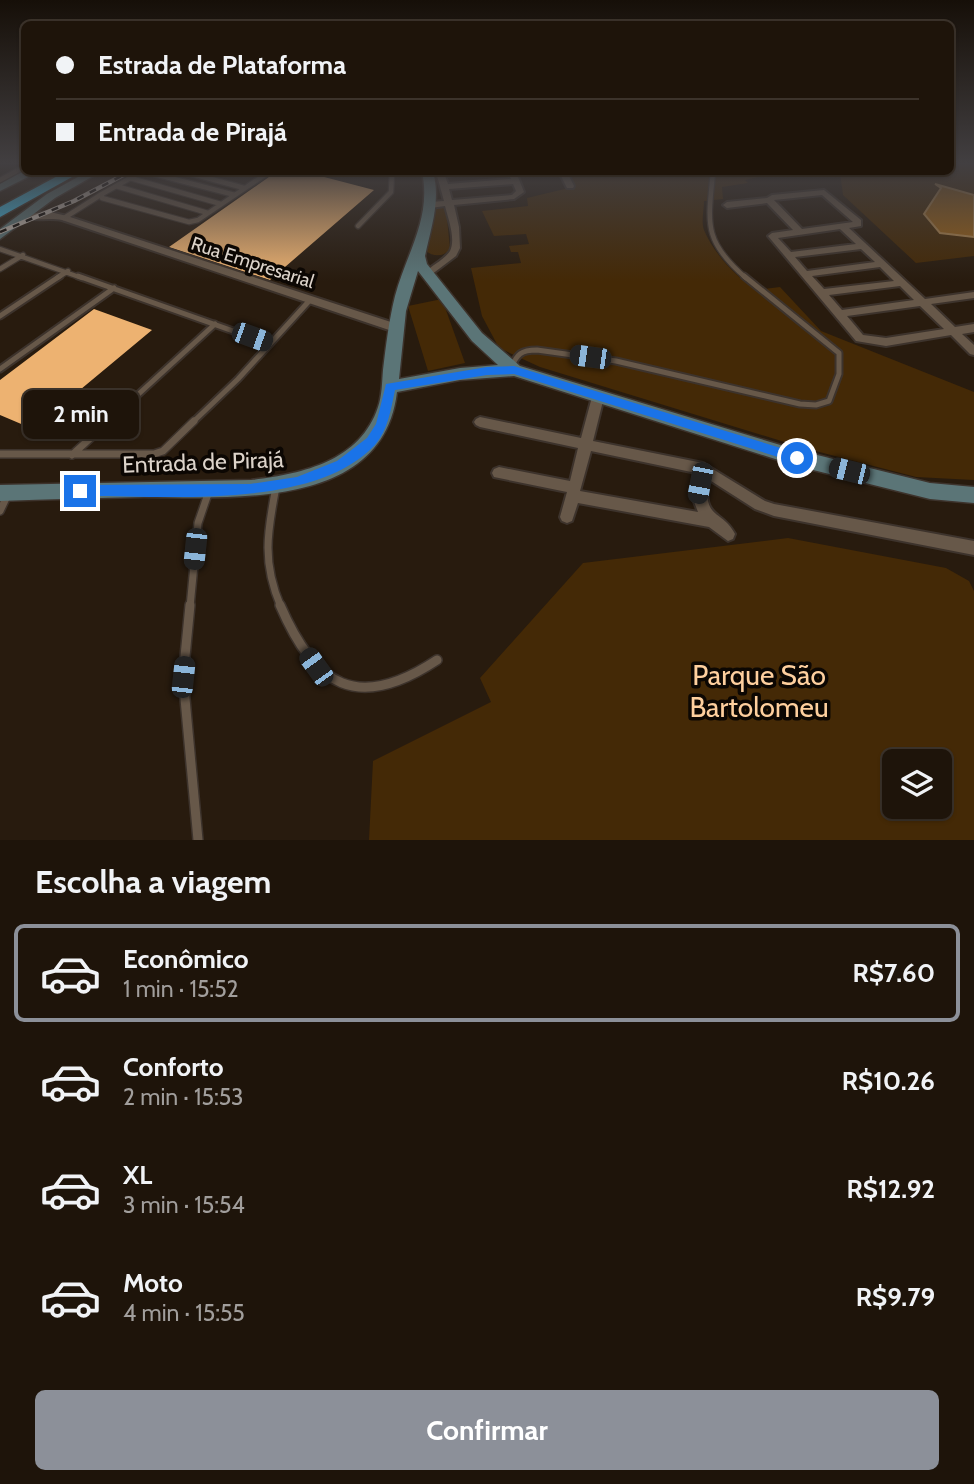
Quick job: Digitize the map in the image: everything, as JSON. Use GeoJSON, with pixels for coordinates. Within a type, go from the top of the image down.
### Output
{"type":"FeatureCollection","features":[{"type":"Feature","properties":{"kind":"highway"},"geometry":{"type":"LineString","coordinates":[[0,213],[19,202]]}},
{"type":"Feature","properties":{"kind":"main road"},"geometry":{"type":"LineString","coordinates":[[0,235],[44,202]]}},
{"type":"Feature","properties":{"kind":"main road","name":"Entrada de Pirajá"},"geometry":{"type":"LineString","coordinates":[[4,493],[276,487],[331,469],[371,441],[381,425],[390,387],[403,288],[419,253],[430,205]]}},
{"type":"Feature","properties":{"kind":"main road"},"geometry":{"type":"LineString","coordinates":[[419,253],[420,265],[427,275],[477,337],[512,369]]}},
{"type":"Feature","properties":{"kind":"main road"},"geometry":{"type":"LineString","coordinates":[[390,387],[460,374],[512,369],[797,458],[930,491],[973,498]]}},
{"type":"Feature","properties":{"kind":"street"},"geometry":{"type":"LineString","coordinates":[[50,202],[50,206],[61,217]]}},
{"type":"Feature","properties":{"kind":"street"},"geometry":{"type":"LineString","coordinates":[[430,205],[459,202]]}},
{"type":"Feature","properties":{"kind":"street"},"geometry":{"type":"LineString","coordinates":[[727,205],[751,202]]}},
{"type":"Feature","properties":{"kind":"street"},"geometry":{"type":"LineString","coordinates":[[771,202],[799,231]]}},
{"type":"Feature","properties":{"kind":"street"},"geometry":{"type":"LineString","coordinates":[[836,202],[858,222],[844,227],[778,234],[772,238],[860,338],[875,342],[974,328]]}},
{"type":"Feature","properties":{"kind":"street"},"geometry":{"type":"LineString","coordinates":[[427,275],[451,255],[456,246],[450,203]]}},
{"type":"Feature","properties":{"kind":"street","name":"Rua Empresarial"},"geometry":{"type":"LineString","coordinates":[[26,217],[61,217],[396,328]]}},
{"type":"Feature","properties":{"kind":"street"},"geometry":{"type":"LineString","coordinates":[[844,227],[974,351]]}},
{"type":"Feature","properties":{"kind":"street"},"geometry":{"type":"LineString","coordinates":[[787,255],[863,246]]}},
{"type":"Feature","properties":{"kind":"street"},"geometry":{"type":"LineString","coordinates":[[419,253],[442,260]]}},
{"type":"Feature","properties":{"kind":"street"},"geometry":{"type":"LineString","coordinates":[[804,274],[882,264]]}},
{"type":"Feature","properties":{"kind":"street"},"geometry":{"type":"LineString","coordinates":[[820,293],[902,283]]}},
{"type":"Feature","properties":{"kind":"street"},"geometry":{"type":"LineString","coordinates":[[839,314],[974,295]]}},
{"type":"Feature","properties":{"kind":"street"},"geometry":{"type":"LineString","coordinates":[[567,517],[598,397]]}},
{"type":"Feature","properties":{"kind":"street"},"geometry":{"type":"LineString","coordinates":[[480,422],[703,470],[760,505],[774,510],[974,548]]}},
{"type":"Feature","properties":{"kind":"street"},"geometry":{"type":"LineString","coordinates":[[703,470],[698,497],[713,521],[728,534]]}},
{"type":"Feature","properties":{"kind":"street"},"geometry":{"type":"LineString","coordinates":[[499,473],[574,492],[713,521]]}},
{"type":"Feature","properties":{"kind":"lane"},"geometry":{"type":"LineString","coordinates":[[61,217],[87,202]]}},
{"type":"Feature","properties":{"kind":"lane"},"geometry":{"type":"LineString","coordinates":[[112,202],[184,222],[194,222],[224,202]]}},
{"type":"Feature","properties":{"kind":"lane"},"geometry":{"type":"LineString","coordinates":[[171,202],[208,213]]}},
{"type":"Feature","properties":{"kind":"lane"},"geometry":{"type":"LineString","coordinates":[[215,202],[221,204]]}},
{"type":"Feature","properties":{"kind":"lane"},"geometry":{"type":"LineString","coordinates":[[358,226],[381,202]]}},
{"type":"Feature","properties":{"kind":"lane"},"geometry":{"type":"LineString","coordinates":[[512,369],[516,355],[525,350],[537,350],[617,361],[800,404],[816,405],[828,401],[839,374],[839,353],[737,271],[717,243],[708,219],[709,202]]}},
{"type":"Feature","properties":{"kind":"lane"},"geometry":{"type":"LineString","coordinates":[[0,249],[270,344]]}},
{"type":"Feature","properties":{"kind":"lane"},"geometry":{"type":"LineString","coordinates":[[0,269],[23,255]]}},
{"type":"Feature","properties":{"kind":"lane"},"geometry":{"type":"LineString","coordinates":[[0,316],[68,271]]}},
{"type":"Feature","properties":{"kind":"lane"},"geometry":{"type":"LineString","coordinates":[[0,369],[114,288]]}},
{"type":"Feature","properties":{"kind":"lane"},"geometry":{"type":"LineString","coordinates":[[0,454],[154,454],[170,447],[310,300]]}},
{"type":"Feature","properties":{"kind":"lane"},"geometry":{"type":"LineString","coordinates":[[72,455],[215,324]]}},
{"type":"Feature","properties":{"kind":"lane"},"geometry":{"type":"LineString","coordinates":[[276,487],[269,528],[268,566],[274,590],[294,638],[316,667],[331,680],[353,686],[373,685],[396,682],[419,673],[437,660]]}},
{"type":"Feature","properties":{"kind":"lane"},"geometry":{"type":"LineString","coordinates":[[198,840],[183,677],[198,523],[209,489]]}},
{"type":"Feature","properties":{"kind":"lane"},"geometry":{"type":"LineString","coordinates":[[0,511],[4,493]]}},
{"type":"Feature","properties":{"kind":"green space"},"geometry":{"type":"Polygon","coordinates":[[[528,202],[704,202],[703,227],[708,239],[719,256],[755,290],[780,287],[821,331],[974,392],[974,480],[916,477],[804,448],[540,367],[499,348],[482,316],[471,268],[521,263],[518,252],[511,252],[509,246],[529,244],[526,234],[494,236],[482,211],[528,206],[528,202]]]}},
{"type":"Feature","properties":{"kind":"green space"},"geometry":{"type":"Polygon","coordinates":[[[851,202],[974,202],[974,256],[916,263],[851,202]]]}},
{"type":"Feature","properties":{"kind":"green space"},"geometry":{"type":"Polygon","coordinates":[[[432,208],[446,208],[450,249],[445,254],[435,255],[426,251],[432,208]]]}},
{"type":"Feature","properties":{"kind":"green space"},"geometry":{"type":"Polygon","coordinates":[[[442,299],[465,363],[428,371],[408,306],[442,299]]]}},
{"type":"Feature","properties":{"kind":"green space","name":"Parque São Bartolomeu"},"geometry":{"type":"Polygon","coordinates":[[[788,538],[946,568],[969,581],[974,591],[974,840],[369,840],[373,761],[491,702],[480,678],[583,563],[788,538]]]}},
{"type":"Feature","properties":{"kind":"shaded area"},"geometry":{"type":"Polygon","coordinates":[[[932,202],[974,202],[974,237],[940,233],[924,214],[932,202]]]}},
{"type":"Feature","properties":{"kind":"building"},"geometry":{"type":"Polygon","coordinates":[[[233,202],[360,202],[270,280],[169,247],[233,202]]]}},
{"type":"Feature","properties":{"kind":"building"},"geometry":{"type":"Polygon","coordinates":[[[94,309],[152,330],[33,429],[0,415],[0,380],[94,309]]]}},
{"type":"Feature","properties":{"kind":"railway"},"geometry":{"type":"LineString","coordinates":[[0,232],[71,202]]}},
{"type":"Feature","properties":{"kind":"route"},"geometry":{"type":"LineString","coordinates":[[80,491],[250,489],[298,482],[341,464],[371,441],[381,425],[390,387],[437,377],[487,371],[514,370],[797,458]]}}]}
